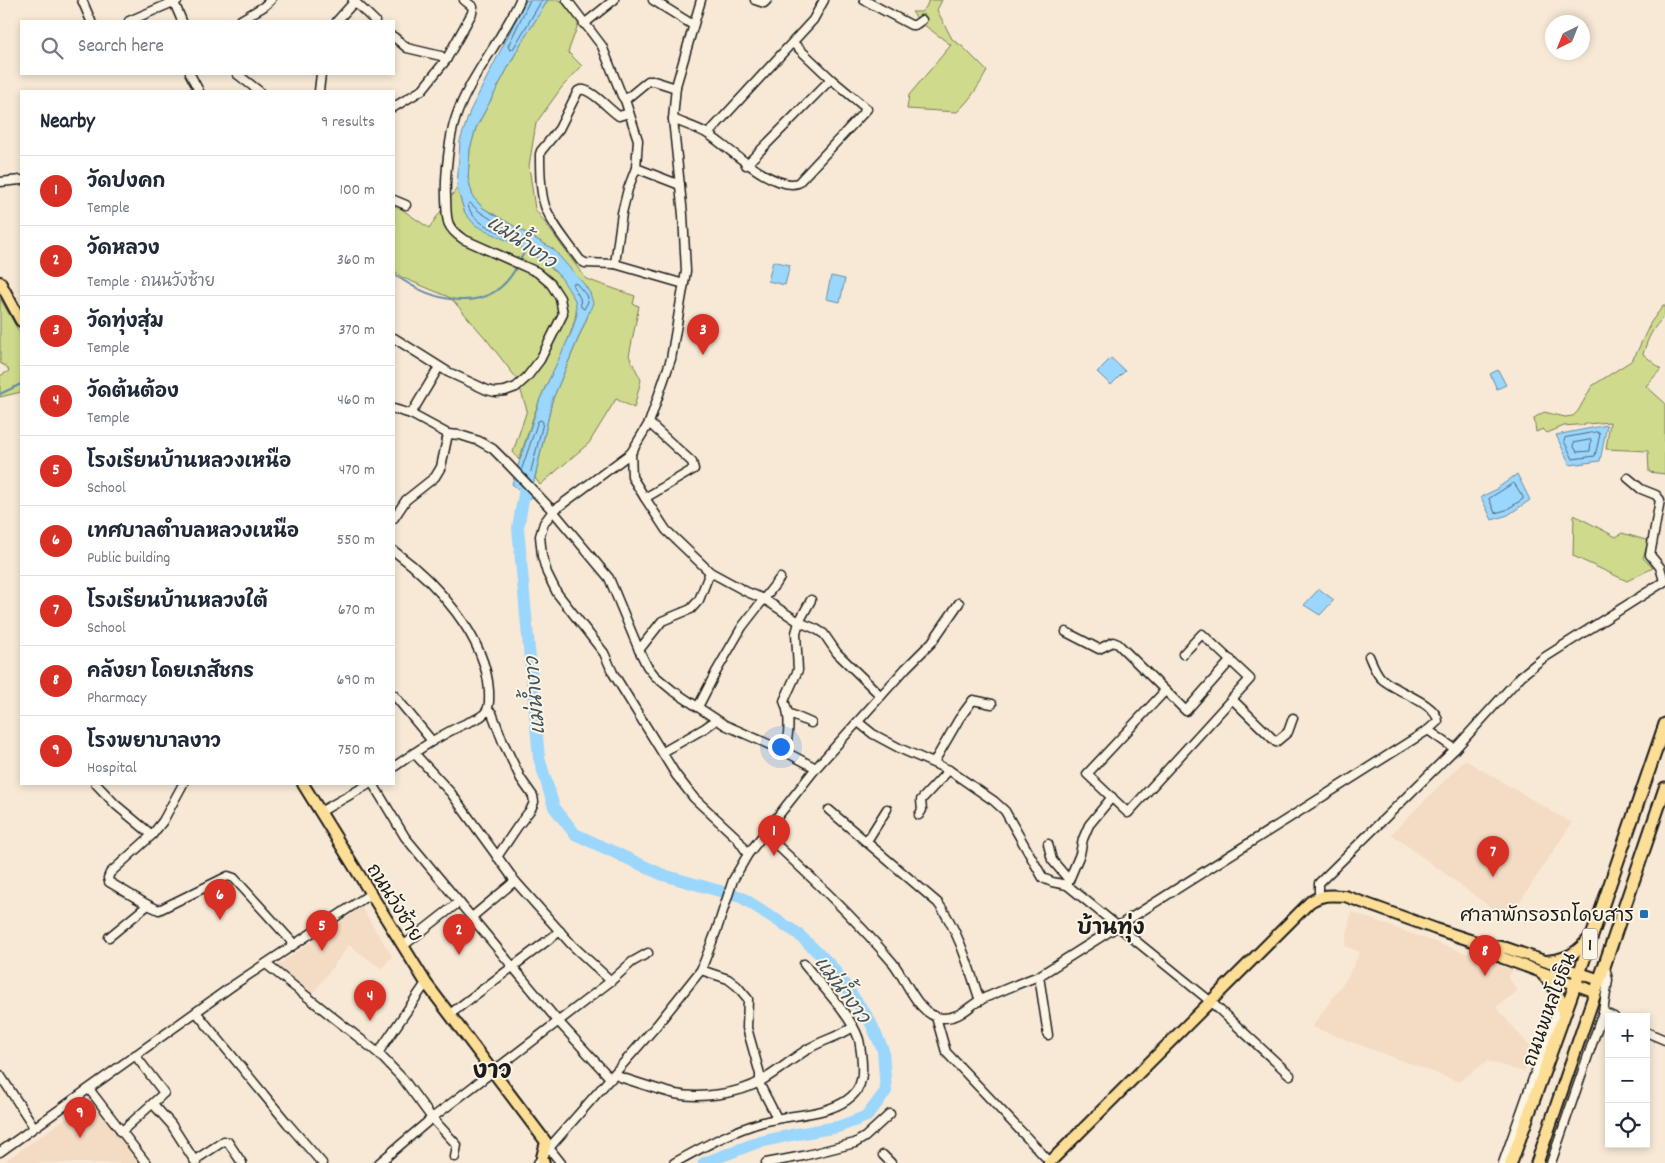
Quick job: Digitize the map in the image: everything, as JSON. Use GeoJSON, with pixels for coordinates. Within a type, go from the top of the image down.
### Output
{"type":"FeatureCollection","features":[{"type":"Feature","properties":{"kind":"highway","name":"ถนนพหลโยธิน"},"geometry":{"type":"LineString","coordinates":[[1511,1163],[1580,974],[1665,724]]}},
{"type":"Feature","properties":{"kind":"highway","name":"ถนนพหลโยธิน"},"geometry":{"type":"LineString","coordinates":[[1537,1163],[1665,788]]}},
{"type":"Feature","properties":{"kind":"main road"},"geometry":{"type":"LineString","coordinates":[[0,282],[20,319]]}},
{"type":"Feature","properties":{"kind":"main road","name":"ถนนวังซ้าย"},"geometry":{"type":"LineString","coordinates":[[304,785],[426,983],[546,1142],[541,1161]]}},
{"type":"Feature","properties":{"kind":"main road"},"geometry":{"type":"LineString","coordinates":[[1050,1162],[1310,902],[1319,896],[1345,896],[1482,944],[1506,948],[1600,980]]}},
{"type":"Feature","properties":{"kind":"main road"},"geometry":{"type":"LineString","coordinates":[[1543,961],[1560,960],[1575,952],[1593,933]]}},
{"type":"Feature","properties":{"kind":"main road"},"geometry":{"type":"LineString","coordinates":[[1482,944],[1503,958],[1596,992]]}},
{"type":"Feature","properties":{"kind":"main road"},"geometry":{"type":"LineString","coordinates":[[1540,972],[1553,985],[1561,1000],[1564,1018]]}},
{"type":"Feature","properties":{"kind":"street"},"geometry":{"type":"LineString","coordinates":[[82,0],[91,20]]}},
{"type":"Feature","properties":{"kind":"street"},"geometry":{"type":"LineString","coordinates":[[241,20],[271,0]]}},
{"type":"Feature","properties":{"kind":"street"},"geometry":{"type":"LineString","coordinates":[[338,20],[354,0],[374,20]]}},
{"type":"Feature","properties":{"kind":"street"},"geometry":{"type":"LineString","coordinates":[[395,106],[422,90],[446,60],[472,13],[473,7],[464,0]]}},
{"type":"Feature","properties":{"kind":"street"},"geometry":{"type":"LineString","coordinates":[[395,339],[440,367],[487,390],[505,392],[516,387],[527,377],[548,344],[563,314],[560,298],[551,284],[537,272],[463,239],[454,233],[447,224],[445,184],[455,118],[472,82],[505,31],[520,0]]}},
{"type":"Feature","properties":{"kind":"street"},"geometry":{"type":"LineString","coordinates":[[567,0],[602,46],[625,100],[638,140],[636,168],[622,212],[615,264]]}},
{"type":"Feature","properties":{"kind":"street"},"geometry":{"type":"LineString","coordinates":[[584,24],[614,0]]}},
{"type":"Feature","properties":{"kind":"street"},"geometry":{"type":"LineString","coordinates":[[653,0],[693,25]]}},
{"type":"Feature","properties":{"kind":"street"},"geometry":{"type":"LineString","coordinates":[[701,0],[676,88],[673,119],[686,271],[671,359],[649,423],[631,453],[554,511],[544,523],[540,536],[542,556],[547,573],[557,593],[604,653],[613,673],[664,752],[676,775],[737,838],[748,854]]}},
{"type":"Feature","properties":{"kind":"street"},"geometry":{"type":"LineString","coordinates":[[755,0],[764,3],[767,0]]}},
{"type":"Feature","properties":{"kind":"street"},"geometry":{"type":"LineString","coordinates":[[708,134],[813,20],[824,0]]}},
{"type":"Feature","properties":{"kind":"street"},"geometry":{"type":"LineString","coordinates":[[864,0],[911,25],[915,25],[922,20]]}},
{"type":"Feature","properties":{"kind":"street"},"geometry":{"type":"LineString","coordinates":[[131,20],[175,1],[182,20]]}},
{"type":"Feature","properties":{"kind":"street"},"geometry":{"type":"LineString","coordinates":[[395,38],[407,48],[441,56],[446,60]]}},
{"type":"Feature","properties":{"kind":"street"},"geometry":{"type":"LineString","coordinates":[[673,119],[708,134],[746,165],[781,182],[793,185],[798,183],[867,110],[793,43]]}},
{"type":"Feature","properties":{"kind":"street"},"geometry":{"type":"LineString","coordinates":[[190,75],[198,90]]}},
{"type":"Feature","properties":{"kind":"street"},"geometry":{"type":"LineString","coordinates":[[238,75],[258,90]]}},
{"type":"Feature","properties":{"kind":"street"},"geometry":{"type":"LineString","coordinates":[[319,90],[321,75]]}},
{"type":"Feature","properties":{"kind":"street"},"geometry":{"type":"LineString","coordinates":[[746,165],[831,79]]}},
{"type":"Feature","properties":{"kind":"street"},"geometry":{"type":"LineString","coordinates":[[625,100],[648,82],[654,81],[676,88]]}},
{"type":"Feature","properties":{"kind":"street"},"geometry":{"type":"LineString","coordinates":[[629,113],[618,116],[592,94],[584,89],[578,91],[558,129],[540,154],[545,205],[580,260],[585,263],[615,264],[684,284]]}},
{"type":"Feature","properties":{"kind":"street"},"geometry":{"type":"LineString","coordinates":[[636,168],[680,185]]}},
{"type":"Feature","properties":{"kind":"street"},"geometry":{"type":"LineString","coordinates":[[0,182],[20,180]]}},
{"type":"Feature","properties":{"kind":"street"},"geometry":{"type":"LineString","coordinates":[[395,200],[406,206]]}},
{"type":"Feature","properties":{"kind":"street"},"geometry":{"type":"LineString","coordinates":[[412,414],[440,367]]}},
{"type":"Feature","properties":{"kind":"street"},"geometry":{"type":"LineString","coordinates":[[395,409],[412,414],[448,434],[460,435],[479,441],[493,449],[554,511],[609,578],[639,650],[647,666],[655,676],[716,720],[816,768]]}},
{"type":"Feature","properties":{"kind":"street"},"geometry":{"type":"LineString","coordinates":[[645,498],[694,468],[692,462],[649,423]]}},
{"type":"Feature","properties":{"kind":"street"},"geometry":{"type":"LineString","coordinates":[[395,516],[406,500],[435,477],[441,466],[448,434]]}},
{"type":"Feature","properties":{"kind":"street"},"geometry":{"type":"LineString","coordinates":[[631,453],[632,477],[666,530],[710,572],[764,599],[799,622],[824,634],[837,653],[880,696]]}},
{"type":"Feature","properties":{"kind":"street"},"geometry":{"type":"LineString","coordinates":[[1319,896],[1319,882],[1455,748],[1511,687],[1542,659],[1665,581],[1660,567],[1650,555],[1660,500],[1656,495],[1641,489],[1628,478]]}},
{"type":"Feature","properties":{"kind":"street"},"geometry":{"type":"LineString","coordinates":[[395,552],[431,583],[463,622],[485,664],[489,702],[487,711],[478,718],[432,741],[395,766]]}},
{"type":"Feature","properties":{"kind":"street"},"geometry":{"type":"LineString","coordinates":[[639,650],[662,621],[691,609],[699,600],[710,572]]}},
{"type":"Feature","properties":{"kind":"street"},"geometry":{"type":"LineString","coordinates":[[698,707],[742,627],[780,578]]}},
{"type":"Feature","properties":{"kind":"street"},"geometry":{"type":"LineString","coordinates":[[784,752],[788,742],[788,713],[784,701],[798,670],[796,639],[799,622],[812,600]]}},
{"type":"Feature","properties":{"kind":"street"},"geometry":{"type":"LineString","coordinates":[[541,1161],[549,1148],[613,1076],[701,970],[733,880],[748,854],[816,768],[880,696],[932,642],[959,603]]}},
{"type":"Feature","properties":{"kind":"street"},"geometry":{"type":"LineString","coordinates":[[1066,632],[1099,648],[1113,642],[1118,644],[1186,711],[1231,660]]}},
{"type":"Feature","properties":{"kind":"street"},"geometry":{"type":"LineString","coordinates":[[1165,691],[1087,774],[1128,813],[1233,700],[1250,679],[1202,634],[1183,654]]}},
{"type":"Feature","properties":{"kind":"street"},"geometry":{"type":"LineString","coordinates":[[765,834],[833,899],[894,964],[924,1010],[936,1017],[952,1017],[963,1014],[980,1001],[1039,976],[1428,730],[1438,721],[1435,713],[1421,702],[1385,682],[1379,676],[1369,656]]}},
{"type":"Feature","properties":{"kind":"street"},"geometry":{"type":"LineString","coordinates":[[395,696],[432,741]]}},
{"type":"Feature","properties":{"kind":"street"},"geometry":{"type":"LineString","coordinates":[[934,762],[959,719],[973,700],[992,704]]}},
{"type":"Feature","properties":{"kind":"street"},"geometry":{"type":"LineString","coordinates":[[1233,700],[1276,742],[1281,740],[1288,732],[1294,718]]}},
{"type":"Feature","properties":{"kind":"street"},"geometry":{"type":"LineString","coordinates":[[487,711],[492,713],[521,779],[533,796],[534,802],[497,856]]}},
{"type":"Feature","properties":{"kind":"street"},"geometry":{"type":"LineString","coordinates":[[788,713],[811,723]]}},
{"type":"Feature","properties":{"kind":"street"},"geometry":{"type":"LineString","coordinates":[[664,752],[716,720]]}},
{"type":"Feature","properties":{"kind":"street"},"geometry":{"type":"LineString","coordinates":[[858,722],[873,734],[949,770],[994,801],[1005,811],[1043,878],[1052,882],[1068,883]]}},
{"type":"Feature","properties":{"kind":"street"},"geometry":{"type":"LineString","coordinates":[[1428,730],[1455,748]]}},
{"type":"Feature","properties":{"kind":"street"},"geometry":{"type":"LineString","coordinates":[[414,753],[451,793],[515,881],[611,981]]}},
{"type":"Feature","properties":{"kind":"street"},"geometry":{"type":"LineString","coordinates":[[919,815],[922,810],[921,800],[949,770]]}},
{"type":"Feature","properties":{"kind":"street"},"geometry":{"type":"LineString","coordinates":[[97,785],[116,805],[152,835]]}},
{"type":"Feature","properties":{"kind":"street"},"geometry":{"type":"LineString","coordinates":[[182,785],[163,821],[152,835],[108,878],[109,882],[113,886],[159,910],[228,876],[234,878],[294,944]]}},
{"type":"Feature","properties":{"kind":"street"},"geometry":{"type":"LineString","coordinates":[[320,812],[367,785]]}},
{"type":"Feature","properties":{"kind":"street"},"geometry":{"type":"LineString","coordinates":[[374,785],[406,837],[459,902],[557,1020],[613,1076],[677,1094],[720,1094],[739,1090],[760,1082],[809,1048],[853,1027]]}},
{"type":"Feature","properties":{"kind":"street"},"geometry":{"type":"LineString","coordinates":[[1068,883],[1089,825],[1112,797]]}},
{"type":"Feature","properties":{"kind":"street"},"geometry":{"type":"LineString","coordinates":[[867,842],[887,809]]}},
{"type":"Feature","properties":{"kind":"street"},"geometry":{"type":"LineString","coordinates":[[829,810],[942,908],[966,959],[980,1001]]}},
{"type":"Feature","properties":{"kind":"street"},"geometry":{"type":"LineString","coordinates":[[1048,844],[1052,860],[1068,883],[1116,927],[1210,1001],[1290,1075]]}},
{"type":"Feature","properties":{"kind":"street"},"geometry":{"type":"LineString","coordinates":[[472,917],[515,881]]}},
{"type":"Feature","properties":{"kind":"street"},"geometry":{"type":"LineString","coordinates":[[0,1152],[135,1054],[370,894]]}},
{"type":"Feature","properties":{"kind":"street"},"geometry":{"type":"LineString","coordinates":[[403,946],[459,902]]}},
{"type":"Feature","properties":{"kind":"street"},"geometry":{"type":"LineString","coordinates":[[109,937],[148,905]]}},
{"type":"Feature","properties":{"kind":"street"},"geometry":{"type":"LineString","coordinates":[[450,1014],[560,930]]}},
{"type":"Feature","properties":{"kind":"street"},"geometry":{"type":"LineString","coordinates":[[378,1163],[557,1020],[611,981],[632,962],[648,954]]}},
{"type":"Feature","properties":{"kind":"street"},"geometry":{"type":"LineString","coordinates":[[266,964],[378,1053],[403,1079],[432,1118],[457,1145],[455,1157]]}},
{"type":"Feature","properties":{"kind":"street"},"geometry":{"type":"LineString","coordinates":[[674,1163],[728,1134],[776,1118],[834,1106],[848,1100],[856,1091],[861,1083],[863,1072],[859,1038],[853,1027],[804,964]]}},
{"type":"Feature","properties":{"kind":"street"},"geometry":{"type":"LineString","coordinates":[[1551,1163],[1603,1012],[1608,980],[1605,965]]}},
{"type":"Feature","properties":{"kind":"street"},"geometry":{"type":"LineString","coordinates":[[701,970],[728,979],[748,999],[747,1028],[760,1074],[760,1082],[776,1118]]}},
{"type":"Feature","properties":{"kind":"street"},"geometry":{"type":"LineString","coordinates":[[1039,976],[1048,1035]]}},
{"type":"Feature","properties":{"kind":"street"},"geometry":{"type":"LineString","coordinates":[[378,1053],[426,983]]}},
{"type":"Feature","properties":{"kind":"street"},"geometry":{"type":"LineString","coordinates":[[1503,1163],[1561,1000]]}},
{"type":"Feature","properties":{"kind":"street"},"geometry":{"type":"LineString","coordinates":[[196,1012],[322,1163]]}},
{"type":"Feature","properties":{"kind":"street"},"geometry":{"type":"LineString","coordinates":[[936,1017],[946,1052],[1050,1162]]}},
{"type":"Feature","properties":{"kind":"street"},"geometry":{"type":"LineString","coordinates":[[1650,1034],[1665,1040]]}},
{"type":"Feature","properties":{"kind":"street"},"geometry":{"type":"LineString","coordinates":[[121,1132],[164,1093],[135,1054]]}},
{"type":"Feature","properties":{"kind":"street"},"geometry":{"type":"LineString","coordinates":[[0,1075],[34,1127]]}},
{"type":"Feature","properties":{"kind":"street"},"geometry":{"type":"LineString","coordinates":[[89,1089],[146,1163]]}},
{"type":"Feature","properties":{"kind":"street"},"geometry":{"type":"LineString","coordinates":[[153,1104],[170,1124],[195,1161],[224,1141],[228,1142],[242,1163]]}},
{"type":"Feature","properties":{"kind":"street"},"geometry":{"type":"LineString","coordinates":[[766,1163],[778,1162],[855,1143],[866,1137],[890,1114]]}},
{"type":"Feature","properties":{"kind":"street"},"geometry":{"type":"LineString","coordinates":[[549,1148],[561,1163]]}},
{"type":"Feature","properties":{"kind":"street"},"geometry":{"type":"LineString","coordinates":[[883,1155],[891,1163]]}},
{"type":"Feature","properties":{"kind":"shaded area"},"geometry":{"type":"Polygon","coordinates":[[[1465,760],[1572,823],[1508,920],[1391,834],[1465,760]]]}},
{"type":"Feature","properties":{"kind":"shaded area"},"geometry":{"type":"Polygon","coordinates":[[[361,907],[392,956],[382,969],[349,945],[311,996],[275,967],[361,907]]]}},
{"type":"Feature","properties":{"kind":"shaded area"},"geometry":{"type":"Polygon","coordinates":[[[1351,912],[1513,970],[1508,977],[1518,991],[1496,1007],[1533,1050],[1524,1072],[1487,1061],[1459,1082],[1312,1027],[1348,976],[1360,952],[1345,946],[1351,912]]]}},
{"type":"Feature","properties":{"kind":"shaded area"},"geometry":{"type":"Polygon","coordinates":[[[92,1100],[142,1163],[2,1163],[92,1100]]]}},
{"type":"Feature","properties":{"kind":"green space"},"geometry":{"type":"Polygon","coordinates":[[[548,0],[560,0],[579,22],[568,52],[582,66],[562,87],[536,123],[529,166],[535,209],[586,279],[635,296],[633,304],[639,306],[629,356],[641,380],[634,408],[616,399],[589,443],[540,485],[535,478],[552,401],[587,318],[590,293],[553,249],[483,208],[473,197],[468,178],[470,149],[476,128],[520,45],[548,0]]]}},
{"type":"Feature","properties":{"kind":"green space"},"geometry":{"type":"Polygon","coordinates":[[[929,0],[942,0],[937,10],[952,39],[963,47],[987,71],[974,93],[957,112],[907,109],[909,95],[951,45],[920,22],[912,12],[921,12],[929,0]]]}},
{"type":"Feature","properties":{"kind":"green space"},"geometry":{"type":"Polygon","coordinates":[[[457,188],[465,213],[542,261],[568,286],[575,299],[575,320],[540,399],[519,460],[513,452],[527,410],[517,379],[451,298],[401,277],[395,271],[395,205],[429,228],[457,188]]]}},
{"type":"Feature","properties":{"kind":"green space"},"geometry":{"type":"Polygon","coordinates":[[[0,298],[20,333],[20,392],[0,397],[0,376],[9,371],[7,367],[0,363],[0,298]]]}},
{"type":"Feature","properties":{"kind":"green space"},"geometry":{"type":"Polygon","coordinates":[[[1663,306],[1665,306],[1665,316],[1651,333],[1643,354],[1661,369],[1646,386],[1665,403],[1665,474],[1649,472],[1648,451],[1606,449],[1610,422],[1564,426],[1547,433],[1543,429],[1536,432],[1534,418],[1544,412],[1565,417],[1573,416],[1578,411],[1592,386],[1631,361],[1651,322],[1663,306]]]}},
{"type":"Feature","properties":{"kind":"green space"},"geometry":{"type":"Polygon","coordinates":[[[1574,515],[1616,537],[1622,533],[1649,541],[1643,558],[1653,568],[1627,581],[1573,556],[1574,515]]]}},
{"type":"Feature","properties":{"kind":"water"},"geometry":{"type":"Polygon","coordinates":[[[526,0],[548,0],[520,45],[476,128],[470,149],[468,178],[473,197],[483,208],[553,249],[584,284],[590,293],[593,303],[552,401],[530,499],[512,484],[540,399],[572,331],[577,314],[575,300],[562,279],[550,266],[526,250],[475,225],[465,213],[457,188],[460,141],[470,111],[526,0]]]}},
{"type":"Feature","properties":{"kind":"water"},"geometry":{"type":"Polygon","coordinates":[[[773,261],[790,265],[785,285],[768,281],[773,261]]]}},
{"type":"Feature","properties":{"kind":"water"},"geometry":{"type":"Polygon","coordinates":[[[831,276],[845,279],[840,302],[826,299],[831,276]]]}},
{"type":"Feature","properties":{"kind":"water"},"geometry":{"type":"Polygon","coordinates":[[[1111,358],[1125,371],[1111,385],[1097,372],[1111,358]]]}},
{"type":"Feature","properties":{"kind":"water"},"geometry":{"type":"Polygon","coordinates":[[[1498,370],[1506,385],[1497,389],[1490,374],[1498,370]]]}},
{"type":"Feature","properties":{"kind":"water"},"geometry":{"type":"Polygon","coordinates":[[[1607,425],[1600,461],[1570,465],[1556,435],[1607,425]]]}},
{"type":"Feature","properties":{"kind":"water"},"geometry":{"type":"Polygon","coordinates":[[[1517,474],[1530,500],[1508,515],[1492,520],[1481,497],[1495,490],[1517,474]]]}},
{"type":"Feature","properties":{"kind":"water"},"geometry":{"type":"Polygon","coordinates":[[[1319,589],[1334,600],[1320,615],[1304,605],[1319,589]]]}},
{"type":"Feature","properties":{"kind":"waterway"},"geometry":{"type":"LineString","coordinates":[[519,262],[526,249]]}},
{"type":"Feature","properties":{"kind":"waterway"},"geometry":{"type":"LineString","coordinates":[[395,275],[425,292],[460,300],[476,299],[492,293],[506,282],[517,266]]}},
{"type":"Feature","properties":{"kind":"waterway"},"geometry":{"type":"LineString","coordinates":[[0,394],[20,384]]}},
{"type":"Feature","properties":{"kind":"waterway","name":"แม่น้ำงาว"},"geometry":{"type":"LineString","coordinates":[[527,477],[518,528],[539,758],[554,807],[575,834],[663,875],[741,897],[797,933],[830,964],[869,1019],[883,1050],[886,1091],[867,1116],[838,1127],[756,1143],[704,1163]]}},
{"type":"Feature","properties":{"kind":"place","name":"วัดทุ่งสุ่ม"},"geometry":{"type":"Point","coordinates":[703,355]}},
{"type":"Feature","properties":{"kind":"place","name":"วัดปงคก"},"geometry":{"type":"Point","coordinates":[774,856]}},
{"type":"Feature","properties":{"kind":"place","name":"โรงเรียนบ้านหลวงใต้"},"geometry":{"type":"Point","coordinates":[1493,877]}},
{"type":"Feature","properties":{"kind":"place","name":"ศาลาพักรอรถโดยสาร"},"geometry":{"type":"Point","coordinates":[1644,914]}},
{"type":"Feature","properties":{"kind":"place","name":"เทศบาลตำบลหลวงเหนือ"},"geometry":{"type":"Point","coordinates":[220,920]}},
{"type":"Feature","properties":{"kind":"place","name":"โรงเรียนบ้านหลวงเหนือ"},"geometry":{"type":"Point","coordinates":[322,951]}},
{"type":"Feature","properties":{"kind":"place","name":"วัดหลวง"},"geometry":{"type":"Point","coordinates":[459,955]}},
{"type":"Feature","properties":{"kind":"place","name":"คลังยา โดยเภสัชกร"},"geometry":{"type":"Point","coordinates":[1485,976]}},
{"type":"Feature","properties":{"kind":"place","name":"วัดต้นต้อง"},"geometry":{"type":"Point","coordinates":[370,1021]}},
{"type":"Feature","properties":{"kind":"place","name":"โรงพยาบาลงาว"},"geometry":{"type":"Point","coordinates":[80,1138]}},
{"type":"Feature","properties":{"kind":"district","name":"บ้านทุ่ง"},"geometry":{"type":"Point","coordinates":[1111,927]}},
{"type":"Feature","properties":{"kind":"district","name":"งาว"},"geometry":{"type":"Point","coordinates":[492,1070]}}]}
